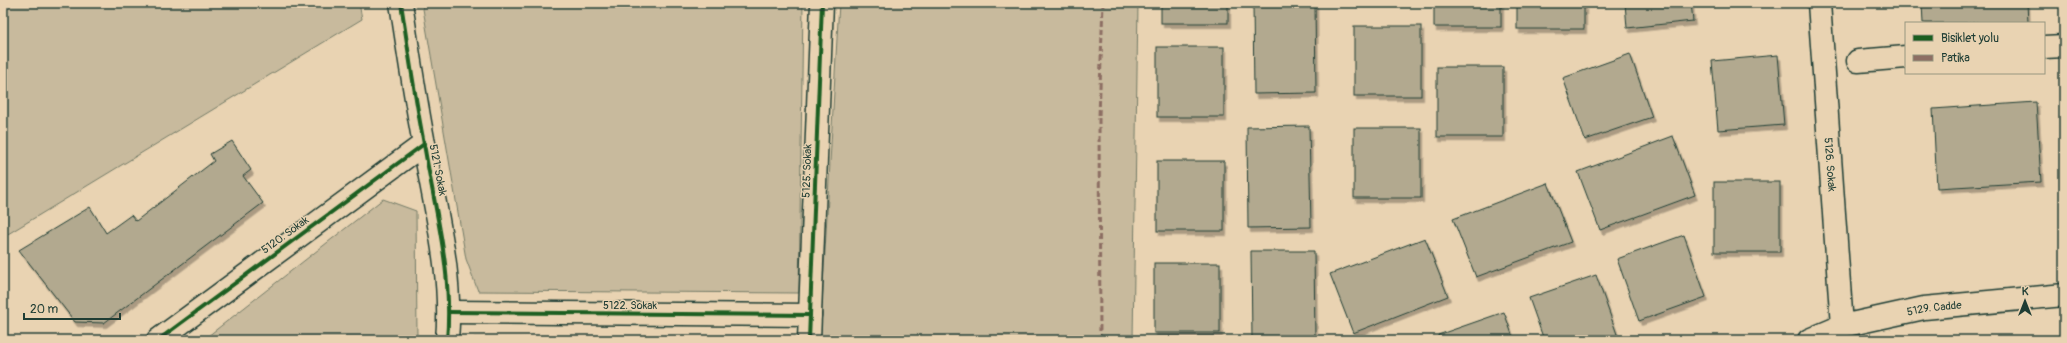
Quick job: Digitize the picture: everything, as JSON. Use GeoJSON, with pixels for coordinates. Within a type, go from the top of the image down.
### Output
{"type":"FeatureCollection","features":[{"type":"Feature","properties":{"kind":"street","name":"5121. Sokak"},"geometry":{"type":"LineString","coordinates":[[401,3],[424,144],[445,253],[449,312],[447,340]]}},
{"type":"Feature","properties":{"kind":"street","name":"5125. Sokak"},"geometry":{"type":"LineString","coordinates":[[809,340],[822,3]]}},
{"type":"Feature","properties":{"kind":"street","name":"5126. Sokak"},"geometry":{"type":"LineString","coordinates":[[1819,3],[1842,326]]}},
{"type":"Feature","properties":{"kind":"street"},"geometry":{"type":"LineString","coordinates":[[2045,47],[2064,46]]}},
{"type":"Feature","properties":{"kind":"street"},"geometry":{"type":"LineString","coordinates":[[1858,61],[1905,57]]}},
{"type":"Feature","properties":{"kind":"street","name":"5120. Sokak"},"geometry":{"type":"LineString","coordinates":[[158,340],[424,144]]}},
{"type":"Feature","properties":{"kind":"street","name":"5129. Cadde"},"geometry":{"type":"LineString","coordinates":[[1809,340],[1842,326],[1924,308],[2064,295]]}},
{"type":"Feature","properties":{"kind":"street","name":"5122. Sokak"},"geometry":{"type":"LineString","coordinates":[[449,312],[810,315]]}},
{"type":"Feature","properties":{"kind":"shaded area"},"geometry":{"type":"Polygon","coordinates":[[[3,3],[359,3],[362,19],[3,237],[3,3]]]}},
{"type":"Feature","properties":{"kind":"shaded area"},"geometry":{"type":"Polygon","coordinates":[[[422,3],[803,3],[799,293],[478,291],[466,259],[422,3]]]}},
{"type":"Feature","properties":{"kind":"shaded area"},"geometry":{"type":"Polygon","coordinates":[[[839,3],[1138,3],[1133,340],[820,340],[839,3]]]}},
{"type":"Feature","properties":{"kind":"shaded area"},"geometry":{"type":"Polygon","coordinates":[[[383,199],[416,211],[417,340],[203,340],[383,199]]]}},
{"type":"Feature","properties":{"kind":"shaded area"},"geometry":{"type":"Polygon","coordinates":[[[474,338],[684,340],[474,340],[474,338]]]}},
{"type":"Feature","properties":{"kind":"building"},"geometry":{"type":"Polygon","coordinates":[[[1161,3],[1228,3],[1228,23],[1161,23],[1161,3]]]}},
{"type":"Feature","properties":{"kind":"building"},"geometry":{"type":"Polygon","coordinates":[[[1253,3],[1315,3],[1316,93],[1254,94],[1253,3]]]}},
{"type":"Feature","properties":{"kind":"building"},"geometry":{"type":"Polygon","coordinates":[[[1434,3],[1501,3],[1501,27],[1434,27],[1434,3]]]}},
{"type":"Feature","properties":{"kind":"building"},"geometry":{"type":"Polygon","coordinates":[[[1517,3],[1584,3],[1584,29],[1517,29],[1517,3]]]}},
{"type":"Feature","properties":{"kind":"building"},"geometry":{"type":"Polygon","coordinates":[[[1625,3],[1691,3],[1693,21],[1627,28],[1625,3]]]}},
{"type":"Feature","properties":{"kind":"building"},"geometry":{"type":"Polygon","coordinates":[[[1922,3],[2027,3],[2028,22],[1923,22],[1922,3]]]}},
{"type":"Feature","properties":{"kind":"building"},"geometry":{"type":"Polygon","coordinates":[[[1354,26],[1421,26],[1421,96],[1354,96],[1354,26]]]}},
{"type":"Feature","properties":{"kind":"building"},"geometry":{"type":"Polygon","coordinates":[[[1157,47],[1224,47],[1224,117],[1157,117],[1157,47]]]}},
{"type":"Feature","properties":{"kind":"building"},"geometry":{"type":"Polygon","coordinates":[[[1630,54],[1652,117],[1585,140],[1563,78],[1630,54]]]}},
{"type":"Feature","properties":{"kind":"building"},"geometry":{"type":"Polygon","coordinates":[[[1778,55],[1784,125],[1718,130],[1712,61],[1778,55]]]}},
{"type":"Feature","properties":{"kind":"building"},"geometry":{"type":"Polygon","coordinates":[[[1437,67],[1503,67],[1503,137],[1437,137],[1437,67]]]}},
{"type":"Feature","properties":{"kind":"building"},"geometry":{"type":"Polygon","coordinates":[[[2036,102],[2041,182],[1937,188],[1933,109],[2036,102]]]}},
{"type":"Feature","properties":{"kind":"building"},"geometry":{"type":"Polygon","coordinates":[[[1309,126],[1311,227],[1248,228],[1247,127],[1309,126]]]}},
{"type":"Feature","properties":{"kind":"building"},"geometry":{"type":"Polygon","coordinates":[[[1354,128],[1421,128],[1421,198],[1354,198],[1354,128]]]}},
{"type":"Feature","properties":{"kind":"building"},"geometry":{"type":"Polygon","coordinates":[[[1673,136],[1695,195],[1600,230],[1578,172],[1673,136]]]}},
{"type":"Feature","properties":{"kind":"building"},"geometry":{"type":"Polygon","coordinates":[[[232,141],[251,170],[243,176],[263,203],[104,323],[75,322],[19,250],[90,207],[106,233],[131,215],[136,221],[214,161],[210,154],[232,141]]]}},
{"type":"Feature","properties":{"kind":"building"},"geometry":{"type":"Polygon","coordinates":[[[1157,161],[1224,161],[1224,231],[1157,231],[1157,161]]]}},
{"type":"Feature","properties":{"kind":"building"},"geometry":{"type":"Polygon","coordinates":[[[1714,182],[1780,182],[1780,252],[1714,252],[1714,182]]]}},
{"type":"Feature","properties":{"kind":"building"},"geometry":{"type":"Polygon","coordinates":[[[1548,183],[1571,242],[1476,277],[1453,219],[1548,183]]]}},
{"type":"Feature","properties":{"kind":"building"},"geometry":{"type":"Polygon","coordinates":[[[1684,235],[1706,297],[1639,321],[1617,259],[1684,235]]]}},
{"type":"Feature","properties":{"kind":"building"},"geometry":{"type":"Polygon","coordinates":[[[1425,238],[1448,296],[1353,333],[1330,274],[1425,238]]]}},
{"type":"Feature","properties":{"kind":"building"},"geometry":{"type":"Polygon","coordinates":[[[1251,251],[1314,251],[1315,340],[1252,340],[1251,251]]]}},
{"type":"Feature","properties":{"kind":"building"},"geometry":{"type":"Polygon","coordinates":[[[1154,263],[1220,263],[1220,333],[1154,333],[1154,263]]]}},
{"type":"Feature","properties":{"kind":"building"},"geometry":{"type":"Polygon","coordinates":[[[1596,275],[1618,337],[1609,340],[1544,340],[1529,298],[1596,275]]]}},
{"type":"Feature","properties":{"kind":"building"},"geometry":{"type":"Polygon","coordinates":[[[1504,312],[1514,340],[1439,340],[1438,335],[1504,312]]]}},
{"type":"Feature","properties":{"kind":"marked path"},"geometry":{"type":"LineString","coordinates":[[1100,340],[1099,117],[1103,3]]}},
{"type":"Feature","properties":{"kind":"cycle path"},"geometry":{"type":"LineString","coordinates":[[401,3],[428,169],[442,242],[447,290],[447,340]]}},
{"type":"Feature","properties":{"kind":"cycle path"},"geometry":{"type":"LineString","coordinates":[[809,340],[822,3]]}},
{"type":"Feature","properties":{"kind":"cycle path"},"geometry":{"type":"LineString","coordinates":[[158,340],[424,144]]}},
{"type":"Feature","properties":{"kind":"cycle path"},"geometry":{"type":"LineString","coordinates":[[449,312],[810,315]]}}]}
